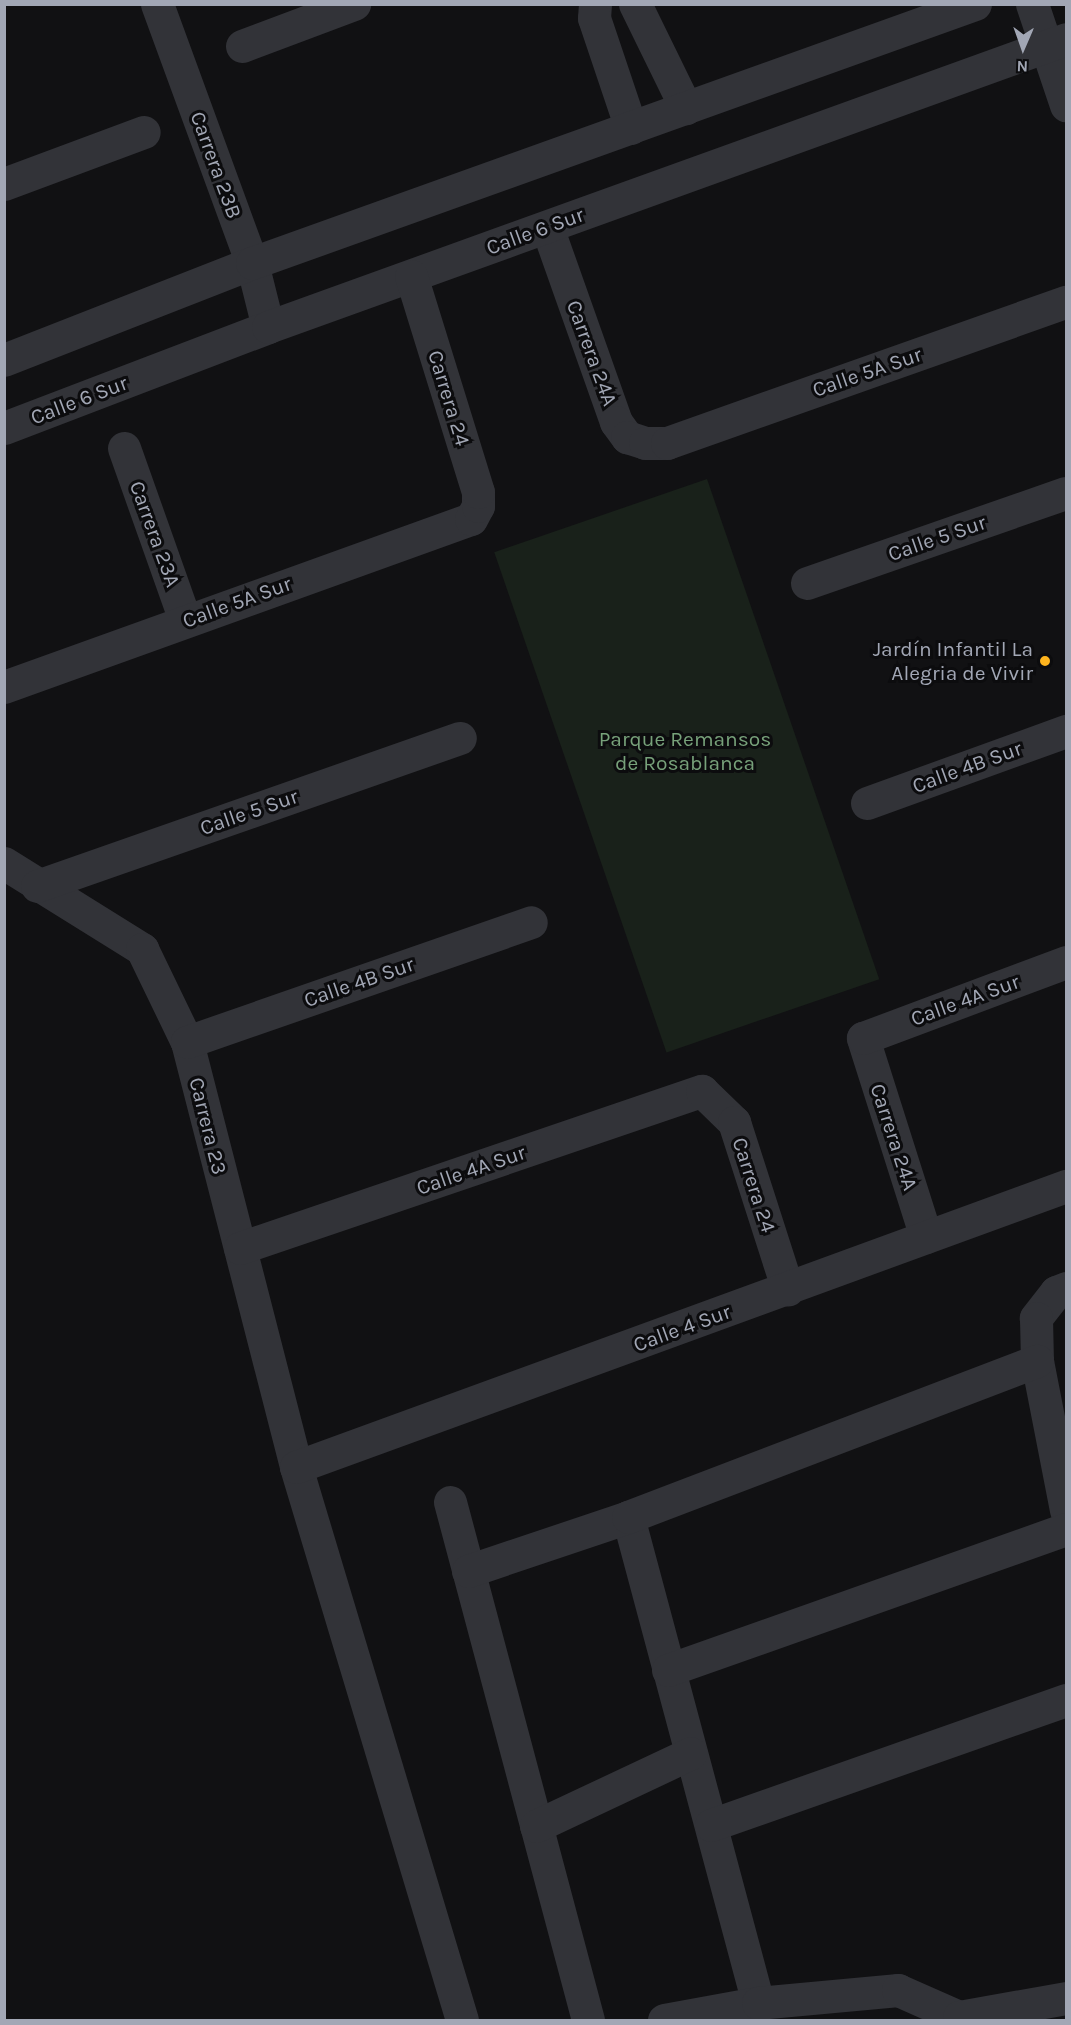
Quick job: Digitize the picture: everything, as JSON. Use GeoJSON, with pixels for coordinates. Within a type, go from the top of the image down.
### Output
{"type":"FeatureCollection","features":[{"type":"Feature","properties":{"kind":"street","name":"Carrera 23B"},"geometry":{"type":"LineString","coordinates":[[157,4],[252,263],[268,327]]}},
{"type":"Feature","properties":{"kind":"street"},"geometry":{"type":"LineString","coordinates":[[242,46],[354,4]]}},
{"type":"Feature","properties":{"kind":"street"},"geometry":{"type":"LineString","coordinates":[[595,4],[594,18],[631,128]]}},
{"type":"Feature","properties":{"kind":"street"},"geometry":{"type":"LineString","coordinates":[[635,4],[686,108]]}},
{"type":"Feature","properties":{"kind":"street"},"geometry":{"type":"LineString","coordinates":[[4,360],[252,263],[975,4]]}},
{"type":"Feature","properties":{"kind":"street"},"geometry":{"type":"LineString","coordinates":[[1032,4],[1056,43],[1066,105]]}},
{"type":"Feature","properties":{"kind":"street","name":"Calle 6 Sur"},"geometry":{"type":"LineString","coordinates":[[4,428],[268,327],[1056,43]]}},
{"type":"Feature","properties":{"kind":"street"},"geometry":{"type":"LineString","coordinates":[[4,184],[144,132]]}},
{"type":"Feature","properties":{"kind":"street","name":"Carrera 24A"},"geometry":{"type":"LineString","coordinates":[[547,227],[616,422],[627,437],[667,443]]}},
{"type":"Feature","properties":{"kind":"street","name":"Carrera 24"},"geometry":{"type":"LineString","coordinates":[[411,276],[478,492],[478,506],[471,519]]}},
{"type":"Feature","properties":{"kind":"street","name":"Calle 5A Sur"},"geometry":{"type":"LineString","coordinates":[[667,443],[1066,302]]}},
{"type":"Feature","properties":{"kind":"street","name":"Carrera 23A"},"geometry":{"type":"LineString","coordinates":[[124,448],[185,620]]}},
{"type":"Feature","properties":{"kind":"street","name":"Calle 5 Sur"},"geometry":{"type":"LineString","coordinates":[[807,583],[1066,494]]}},
{"type":"Feature","properties":{"kind":"street","name":"Calle 5A Sur"},"geometry":{"type":"LineString","coordinates":[[4,687],[471,519]]}},
{"type":"Feature","properties":{"kind":"street","name":"Calle 4B Sur"},"geometry":{"type":"LineString","coordinates":[[867,803],[1066,731]]}},
{"type":"Feature","properties":{"kind":"street","name":"Calle 5 Sur"},"geometry":{"type":"LineString","coordinates":[[38,885],[460,738]]}},
{"type":"Feature","properties":{"kind":"street","name":"Carrera 23"},"geometry":{"type":"LineString","coordinates":[[4,863],[142,949],[187,1042],[296,1467],[462,2020]]}},
{"type":"Feature","properties":{"kind":"street","name":"Calle 4B Sur"},"geometry":{"type":"LineString","coordinates":[[187,1042],[531,922]]}},
{"type":"Feature","properties":{"kind":"street","name":"Calle 4A Sur"},"geometry":{"type":"LineString","coordinates":[[863,1038],[1066,962]]}},
{"type":"Feature","properties":{"kind":"street","name":"Carrera 24A"},"geometry":{"type":"LineString","coordinates":[[863,1038],[926,1237]]}},
{"type":"Feature","properties":{"kind":"street","name":"Carrera 24"},"geometry":{"type":"LineString","coordinates":[[702,1091],[734,1122],[788,1290]]}},
{"type":"Feature","properties":{"kind":"street","name":"Calle 4A Sur"},"geometry":{"type":"LineString","coordinates":[[240,1248],[702,1091]]}},
{"type":"Feature","properties":{"kind":"street","name":"Calle 4 Sur"},"geometry":{"type":"LineString","coordinates":[[296,1467],[788,1290],[1066,1186]]}},
{"type":"Feature","properties":{"kind":"street"},"geometry":{"type":"LineString","coordinates":[[1066,1288],[1056,1292],[1036,1318],[1037,1361],[1061,1456],[1066,1509]]}},
{"type":"Feature","properties":{"kind":"street"},"geometry":{"type":"LineString","coordinates":[[468,1570],[628,1517],[1037,1361]]}},
{"type":"Feature","properties":{"kind":"street"},"geometry":{"type":"LineString","coordinates":[[450,1502],[588,2020]]}},
{"type":"Feature","properties":{"kind":"street"},"geometry":{"type":"LineString","coordinates":[[628,1517],[758,2003]]}},
{"type":"Feature","properties":{"kind":"street"},"geometry":{"type":"LineString","coordinates":[[669,1670],[1066,1529]]}},
{"type":"Feature","properties":{"kind":"street"},"geometry":{"type":"LineString","coordinates":[[711,1825],[1066,1700]]}},
{"type":"Feature","properties":{"kind":"street"},"geometry":{"type":"LineString","coordinates":[[536,1826],[691,1753]]}},
{"type":"Feature","properties":{"kind":"street"},"geometry":{"type":"LineString","coordinates":[[664,2020],[758,2003],[898,1990],[916,1994],[937,2015],[984,2019],[1066,1998]]}},
{"type":"Feature","properties":{"kind":"green space","name":"Parque Remansos de Rosablanca"},"geometry":{"type":"Polygon","coordinates":[[[707,479],[879,979],[666,1052],[494,552],[707,479]]]}},
{"type":"Feature","properties":{"kind":"place","name":"Jardín Infantil La Alegria de Vivir"},"geometry":{"type":"Point","coordinates":[1045,661]}}]}
